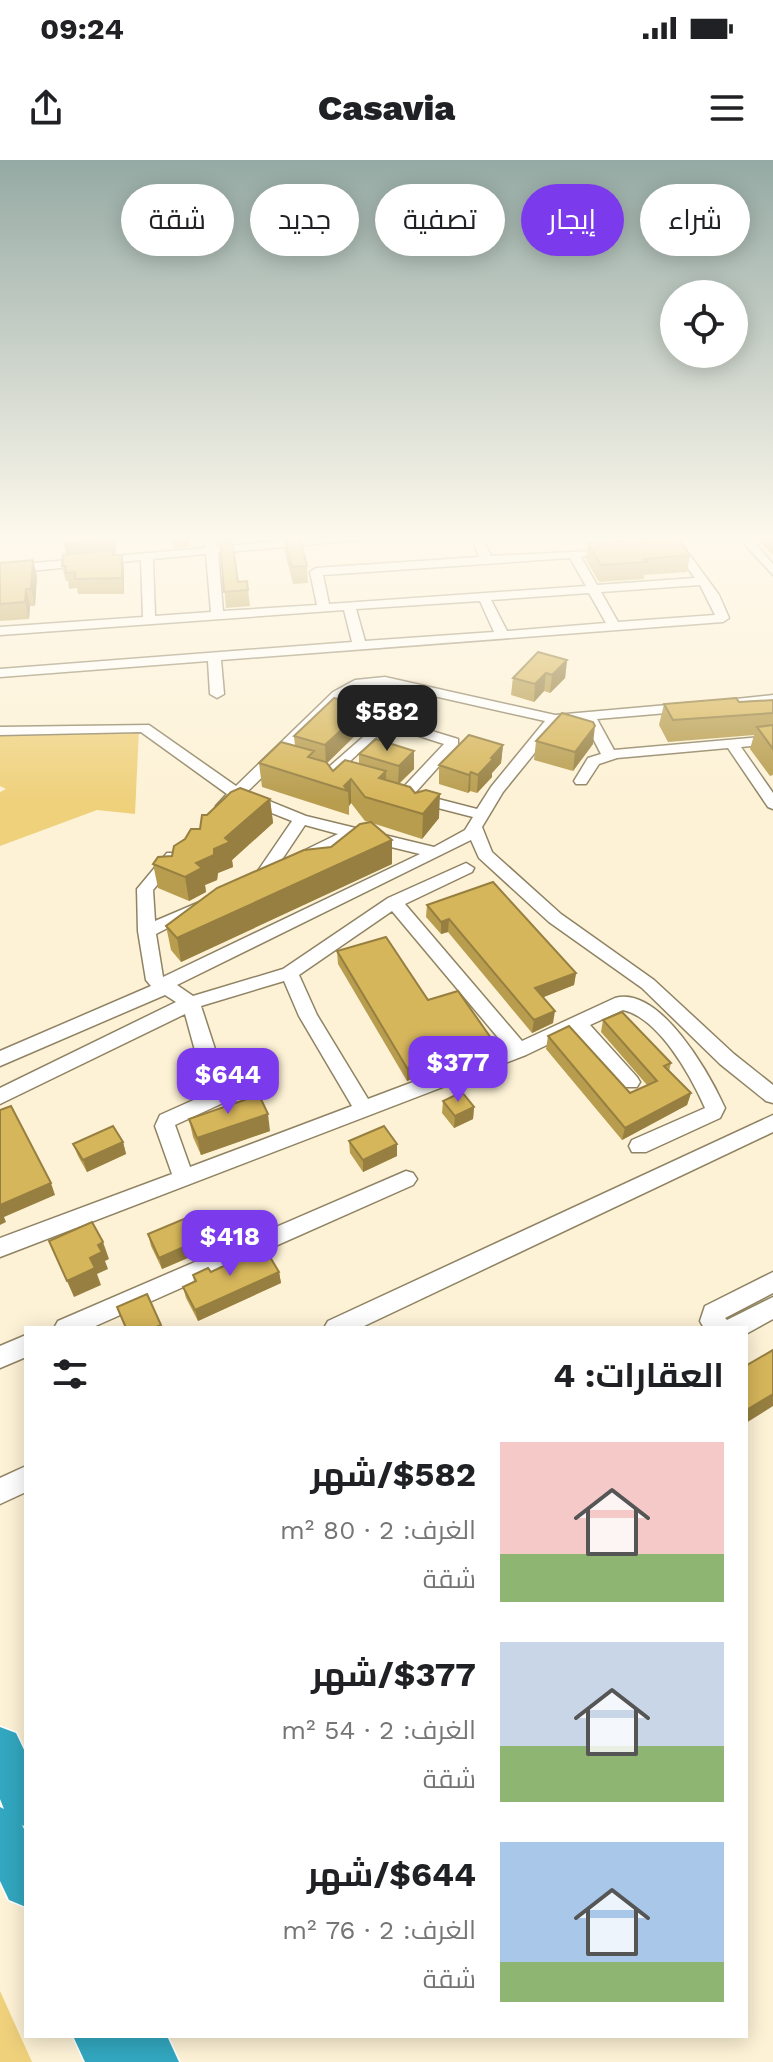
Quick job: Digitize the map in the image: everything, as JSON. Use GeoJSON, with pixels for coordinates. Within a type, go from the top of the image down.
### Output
{"type":"FeatureCollection","features":[{"type":"Feature","properties":{"kind":"highway"},"geometry":{"type":"LineString","coordinates":[[0,1749],[24,1800]]}},
{"type":"Feature","properties":{"kind":"highway"},"geometry":{"type":"LineString","coordinates":[[0,1830],[24,1879]]}},
{"type":"Feature","properties":{"kind":"highway"},"geometry":{"type":"LineString","coordinates":[[100,2038],[112,2062]]}},
{"type":"Feature","properties":{"kind":"highway"},"geometry":{"type":"LineString","coordinates":[[141,2038],[153,2062]]}},
{"type":"Feature","properties":{"kind":"street"},"geometry":{"type":"LineString","coordinates":[[0,631],[98,624]]}},
{"type":"Feature","properties":{"kind":"street"},"geometry":{"type":"LineString","coordinates":[[354,624],[359,644]]}},
{"type":"Feature","properties":{"kind":"street"},"geometry":{"type":"LineString","coordinates":[[497,624],[502,634]]}},
{"type":"Feature","properties":{"kind":"street"},"geometry":{"type":"LineString","coordinates":[[0,673],[645,624]]}},
{"type":"Feature","properties":{"kind":"street"},"geometry":{"type":"LineString","coordinates":[[214,656],[217,694]]}},
{"type":"Feature","properties":{"kind":"street"},"geometry":{"type":"LineString","coordinates":[[214,815],[360,683],[385,681],[555,719],[773,699]]}},
{"type":"Feature","properties":{"kind":"street"},"geometry":{"type":"LineString","coordinates":[[588,715],[609,755]]}},
{"type":"Feature","properties":{"kind":"street"},"geometry":{"type":"LineString","coordinates":[[351,780],[322,771],[374,742],[379,719],[453,742],[429,760],[397,793],[477,820]]}},
{"type":"Feature","properties":{"kind":"street"},"geometry":{"type":"LineString","coordinates":[[0,1059],[456,843],[477,820],[515,765],[555,719]]}},
{"type":"Feature","properties":{"kind":"street"},"geometry":{"type":"LineString","coordinates":[[0,731],[144,728],[237,794],[301,819],[437,853]]}},
{"type":"Feature","properties":{"kind":"street"},"geometry":{"type":"LineString","coordinates":[[581,781],[593,761],[609,755],[773,740]]}},
{"type":"Feature","properties":{"kind":"street"},"geometry":{"type":"LineString","coordinates":[[732,744],[773,804]]}},
{"type":"Feature","properties":{"kind":"street"},"geometry":{"type":"LineString","coordinates":[[301,819],[254,882],[352,833]]}},
{"type":"Feature","properties":{"kind":"street"},"geometry":{"type":"LineString","coordinates":[[477,820],[485,854],[555,918],[648,984],[727,1059],[773,1096]]}},
{"type":"Feature","properties":{"kind":"street"},"geometry":{"type":"LineString","coordinates":[[181,847],[145,889],[147,931],[163,983],[191,1003],[218,1094],[216,1098],[167,1120],[165,1126],[184,1178]]}},
{"type":"Feature","properties":{"kind":"street"},"geometry":{"type":"LineString","coordinates":[[0,1097],[191,1003],[289,973],[394,902],[466,868]]}},
{"type":"Feature","properties":{"kind":"street"},"geometry":{"type":"LineString","coordinates":[[147,931],[223,897]]}},
{"type":"Feature","properties":{"kind":"street"},"geometry":{"type":"LineString","coordinates":[[394,902],[519,1050]]}},
{"type":"Feature","properties":{"kind":"street"},"geometry":{"type":"LineString","coordinates":[[289,973],[308,1016],[364,1109]]}},
{"type":"Feature","properties":{"kind":"street"},"geometry":{"type":"LineString","coordinates":[[0,1045],[163,983]]}},
{"type":"Feature","properties":{"kind":"street"},"geometry":{"type":"LineString","coordinates":[[0,1248],[519,1050],[621,1003],[640,1008],[690,1059],[712,1101],[713,1113],[639,1146]]}},
{"type":"Feature","properties":{"kind":"street"},"geometry":{"type":"LineString","coordinates":[[577,1023],[630,1082]]}},
{"type":"Feature","properties":{"kind":"street"},"geometry":{"type":"LineString","coordinates":[[340,1326],[773,1123]]}},
{"type":"Feature","properties":{"kind":"street"},"geometry":{"type":"LineString","coordinates":[[71,1326],[406,1179]]}},
{"type":"Feature","properties":{"kind":"street"},"geometry":{"type":"LineString","coordinates":[[717,1326],[712,1321],[713,1313],[773,1282]]}},
{"type":"Feature","properties":{"kind":"street"},"geometry":{"type":"LineString","coordinates":[[739,1326],[773,1307]]}},
{"type":"Feature","properties":{"kind":"street"},"geometry":{"type":"LineString","coordinates":[[0,1357],[24,1347]]}},
{"type":"Feature","properties":{"kind":"street"},"geometry":{"type":"LineString","coordinates":[[0,1491],[24,1480]]}},
{"type":"Feature","properties":{"kind":"shaded area"},"geometry":{"type":"Polygon","coordinates":[[[139,729],[135,814],[97,810],[0,846],[0,792],[6,789],[0,786],[0,733],[139,729]]]}},
{"type":"Feature","properties":{"kind":"shaded area"},"geometry":{"type":"Polygon","coordinates":[[[0,1991],[32,2062],[0,2062],[0,1991]]]}},
{"type":"Feature","properties":{"kind":"building"},"geometry":{"type":"Polygon","coordinates":[[[538,652],[567,660],[552,675],[546,673],[535,684],[513,678],[538,652]]]}},
{"type":"Feature","properties":{"kind":"building"},"geometry":{"type":"Polygon","coordinates":[[[334,698],[366,707],[325,745],[294,736],[334,698]]]}},
{"type":"Feature","properties":{"kind":"building"},"geometry":{"type":"Polygon","coordinates":[[[736,698],[739,702],[773,700],[773,713],[673,720],[664,704],[736,698]]]}},
{"type":"Feature","properties":{"kind":"building"},"geometry":{"type":"Polygon","coordinates":[[[562,713],[593,722],[595,726],[575,752],[536,741],[562,713]]]}},
{"type":"Feature","properties":{"kind":"building"},"geometry":{"type":"Polygon","coordinates":[[[773,725],[773,749],[757,727],[773,725]]]}},
{"type":"Feature","properties":{"kind":"building"},"geometry":{"type":"Polygon","coordinates":[[[469,735],[503,745],[478,775],[439,765],[469,735]]]}},
{"type":"Feature","properties":{"kind":"building"},"geometry":{"type":"Polygon","coordinates":[[[376,739],[414,751],[399,766],[359,754],[376,739]]]}},
{"type":"Feature","properties":{"kind":"building"},"geometry":{"type":"Polygon","coordinates":[[[281,742],[314,751],[308,757],[326,762],[333,771],[345,760],[386,771],[379,778],[410,787],[415,793],[426,790],[440,794],[423,814],[365,797],[351,779],[344,786],[348,791],[259,763],[281,742]]]}},
{"type":"Feature","properties":{"kind":"building"},"geometry":{"type":"Polygon","coordinates":[[[240,788],[270,799],[225,838],[230,842],[214,849],[214,855],[196,863],[202,868],[185,877],[153,864],[158,857],[172,856],[174,846],[185,839],[191,829],[200,829],[202,815],[207,815],[231,792],[240,788]]]}},
{"type":"Feature","properties":{"kind":"building"},"geometry":{"type":"Polygon","coordinates":[[[371,822],[392,840],[177,938],[166,926],[217,888],[304,850],[331,847],[360,824],[371,822]]]}},
{"type":"Feature","properties":{"kind":"building"},"geometry":{"type":"Polygon","coordinates":[[[493,882],[576,973],[535,988],[555,1011],[534,1020],[449,919],[441,922],[427,905],[493,882]]]}},
{"type":"Feature","properties":{"kind":"building"},"geometry":{"type":"Polygon","coordinates":[[[386,937],[428,1000],[458,991],[491,1038],[407,1068],[337,951],[386,937]]]}},
{"type":"Feature","properties":{"kind":"building"},"geometry":{"type":"Polygon","coordinates":[[[622,1012],[671,1063],[664,1066],[691,1093],[625,1128],[548,1036],[569,1026],[630,1093],[657,1081],[603,1020],[622,1012]]]}},
{"type":"Feature","properties":{"kind":"building"},"geometry":{"type":"Polygon","coordinates":[[[462,1092],[474,1107],[455,1116],[443,1101],[462,1092]]]}},
{"type":"Feature","properties":{"kind":"building"},"geometry":{"type":"Polygon","coordinates":[[[259,1095],[268,1114],[197,1138],[189,1119],[259,1095]]]}},
{"type":"Feature","properties":{"kind":"building"},"geometry":{"type":"Polygon","coordinates":[[[11,1106],[51,1183],[0,1205],[0,1110],[11,1106]]]}},
{"type":"Feature","properties":{"kind":"building"},"geometry":{"type":"Polygon","coordinates":[[[113,1126],[123,1142],[83,1160],[73,1144],[113,1126]]]}},
{"type":"Feature","properties":{"kind":"building"},"geometry":{"type":"Polygon","coordinates":[[[384,1126],[397,1144],[363,1160],[349,1141],[384,1126]]]}},
{"type":"Feature","properties":{"kind":"building"},"geometry":{"type":"Polygon","coordinates":[[[191,1216],[198,1231],[190,1234],[195,1242],[159,1258],[148,1234],[191,1216]]]}},
{"type":"Feature","properties":{"kind":"building"},"geometry":{"type":"Polygon","coordinates":[[[92,1222],[103,1242],[98,1245],[102,1252],[90,1258],[95,1268],[67,1281],[49,1241],[92,1222]]]}},
{"type":"Feature","properties":{"kind":"building"},"geometry":{"type":"Polygon","coordinates":[[[264,1247],[279,1272],[195,1310],[183,1287],[196,1281],[193,1275],[208,1268],[211,1272],[264,1247]]]}},
{"type":"Feature","properties":{"kind":"building"},"geometry":{"type":"Polygon","coordinates":[[[147,1294],[161,1325],[125,1326],[117,1307],[147,1294]]]}},
{"type":"Feature","properties":{"kind":"building"},"geometry":{"type":"Polygon","coordinates":[[[773,1350],[773,1394],[748,1409],[748,1364],[773,1350]]]}}]}
